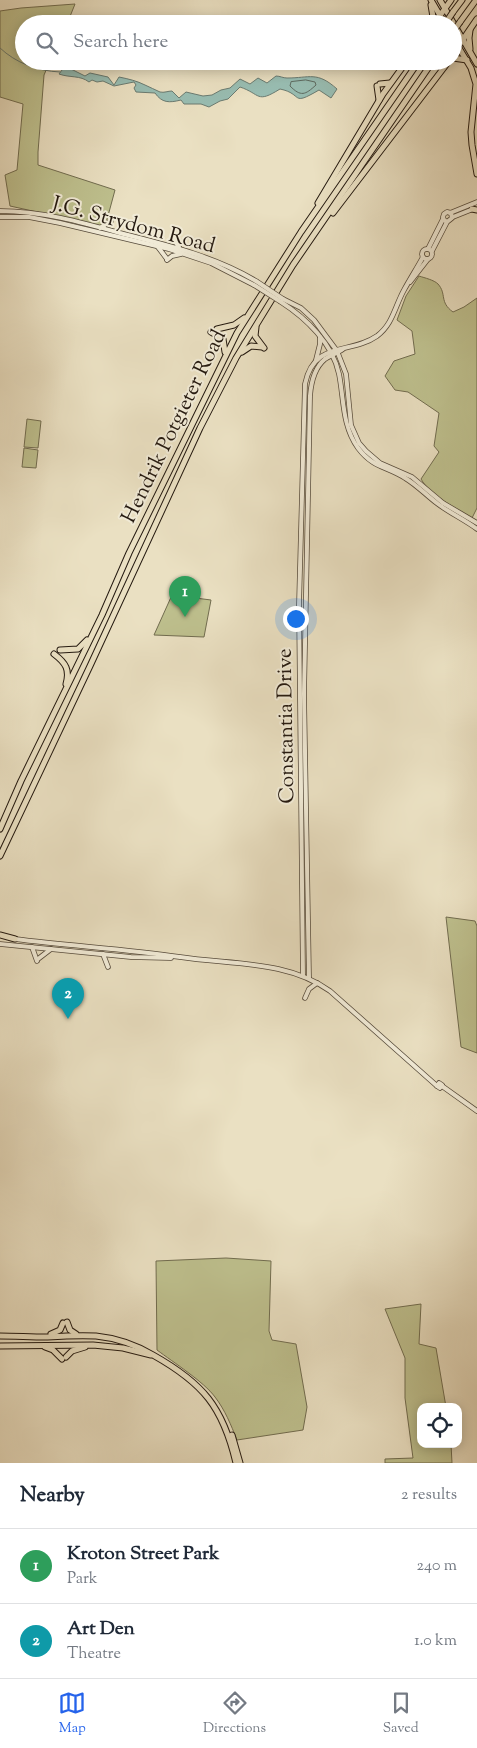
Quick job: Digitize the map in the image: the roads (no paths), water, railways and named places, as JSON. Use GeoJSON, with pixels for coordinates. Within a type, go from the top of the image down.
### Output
{"type":"FeatureCollection","features":[{"type":"Feature","properties":{"kind":"main road"},"geometry":{"type":"LineString","coordinates":[[430,0],[439,15],[451,0]]}},
{"type":"Feature","properties":{"kind":"main road"},"geometry":{"type":"LineString","coordinates":[[430,0],[433,15]]}},
{"type":"Feature","properties":{"kind":"main road"},"geometry":{"type":"LineString","coordinates":[[440,0],[449,15]]}},
{"type":"Feature","properties":{"kind":"main road"},"geometry":{"type":"LineString","coordinates":[[451,15],[462,0]]}},
{"type":"Feature","properties":{"kind":"main road"},"geometry":{"type":"LineString","coordinates":[[462,19],[476,0]]}},
{"type":"Feature","properties":{"kind":"main road"},"geometry":{"type":"LineString","coordinates":[[474,55],[463,38],[477,18]]}},
{"type":"Feature","properties":{"kind":"main road"},"geometry":{"type":"LineString","coordinates":[[471,27],[469,38],[477,64]]}},
{"type":"Feature","properties":{"kind":"main road"},"geometry":{"type":"LineString","coordinates":[[462,52],[468,60],[476,84],[472,146],[477,174]]}},
{"type":"Feature","properties":{"kind":"main road"},"geometry":{"type":"LineString","coordinates":[[462,59],[468,60]]}},
{"type":"Feature","properties":{"kind":"main road"},"geometry":{"type":"LineString","coordinates":[[300,232],[379,100],[400,70]]}},
{"type":"Feature","properties":{"kind":"main road","name":"Hendrik Potgieter Road"},"geometry":{"type":"LineString","coordinates":[[0,829],[102,615],[138,534],[225,355],[246,317],[300,232],[413,70]]}},
{"type":"Feature","properties":{"kind":"main road","name":"Hendrik Potgieter Road"},"geometry":{"type":"LineString","coordinates":[[0,856],[200,428],[236,358],[293,265],[427,70]]}},
{"type":"Feature","properties":{"kind":"main road"},"geometry":{"type":"LineString","coordinates":[[314,236],[443,70]]}},
{"type":"Feature","properties":{"kind":"main road"},"geometry":{"type":"LineString","coordinates":[[379,100],[378,85],[390,83]]}},
{"type":"Feature","properties":{"kind":"main road"},"geometry":{"type":"LineString","coordinates":[[217,329],[234,324],[246,317]]}},
{"type":"Feature","properties":{"kind":"main road"},"geometry":{"type":"LineString","coordinates":[[236,358],[247,347],[263,348],[255,336],[254,330],[258,322]]}},
{"type":"Feature","properties":{"kind":"main road"},"geometry":{"type":"LineString","coordinates":[[211,332],[223,339],[226,347],[225,355]]}},
{"type":"Feature","properties":{"kind":"main road"},"geometry":{"type":"LineString","coordinates":[[60,650],[74,651],[82,647],[102,615]]}},
{"type":"Feature","properties":{"kind":"main road"},"geometry":{"type":"LineString","coordinates":[[54,654],[66,666],[68,675],[59,704]]}},
{"type":"Feature","properties":{"kind":"main road"},"geometry":{"type":"LineString","coordinates":[[0,861],[4,848]]}},
{"type":"Feature","properties":{"kind":"main road"},"geometry":{"type":"LineString","coordinates":[[0,936],[15,939]]}},
{"type":"Feature","properties":{"kind":"main road"},"geometry":{"type":"LineString","coordinates":[[46,1337],[60,1330],[65,1322],[71,1332],[82,1336]]}},
{"type":"Feature","properties":{"kind":"main road"},"geometry":{"type":"LineString","coordinates":[[0,1336],[96,1336],[124,1342],[154,1355],[185,1375],[215,1403],[233,1437],[240,1463]]}},
{"type":"Feature","properties":{"kind":"main road"},"geometry":{"type":"LineString","coordinates":[[0,1346],[93,1345],[123,1348],[154,1355]]}},
{"type":"Feature","properties":{"kind":"main road"},"geometry":{"type":"LineString","coordinates":[[40,1346],[53,1350],[64,1358],[74,1350],[93,1345]]}},
{"type":"Feature","properties":{"kind":"main road"},"geometry":{"type":"LineString","coordinates":[[207,1396],[226,1429],[236,1463]]}},
{"type":"Feature","properties":{"kind":"street"},"geometry":{"type":"LineString","coordinates":[[451,215],[477,202]]}},
{"type":"Feature","properties":{"kind":"street"},"geometry":{"type":"LineString","coordinates":[[430,250],[423,251],[426,258],[432,256],[430,250],[445,220],[444,214],[451,215],[475,209]]}},
{"type":"Feature","properties":{"kind":"street","name":"J.G. Strydom Road"},"geometry":{"type":"LineString","coordinates":[[0,211],[52,216],[181,249],[217,260],[255,283]]}},
{"type":"Feature","properties":{"kind":"street"},"geometry":{"type":"LineString","coordinates":[[445,220],[452,220],[451,215]]}},
{"type":"Feature","properties":{"kind":"street","name":"J.G. Strydom Road"},"geometry":{"type":"LineString","coordinates":[[0,217],[29,217],[52,221],[158,247],[222,268],[255,283]]}},
{"type":"Feature","properties":{"kind":"street"},"geometry":{"type":"LineString","coordinates":[[100,228],[111,221]]}},
{"type":"Feature","properties":{"kind":"street"},"geometry":{"type":"LineString","coordinates":[[163,244],[172,239],[181,249]]}},
{"type":"Feature","properties":{"kind":"street"},"geometry":{"type":"LineString","coordinates":[[158,247],[167,260],[173,256],[183,254]]}},
{"type":"Feature","properties":{"kind":"street","name":"Constantia Drive"},"geometry":{"type":"LineString","coordinates":[[303,976],[298,694],[304,396],[306,379],[315,362],[337,351],[370,340],[383,331],[391,320],[408,283],[426,258]]}},
{"type":"Feature","properties":{"kind":"street"},"geometry":{"type":"LineString","coordinates":[[255,283],[282,300],[306,319],[331,354],[337,366],[348,428],[354,442],[363,454],[382,468],[403,476],[442,508],[477,529]]}},
{"type":"Feature","properties":{"kind":"street"},"geometry":{"type":"LineString","coordinates":[[282,300],[301,308],[314,320],[337,351],[346,374],[352,425],[359,442],[366,451],[380,463],[412,477],[443,503],[477,523]]}},
{"type":"Feature","properties":{"kind":"street"},"geometry":{"type":"LineString","coordinates":[[315,362],[319,350],[320,337]]}},
{"type":"Feature","properties":{"kind":"street","name":"Constantia Drive"},"geometry":{"type":"LineString","coordinates":[[309,978],[304,694],[309,405],[311,384],[314,376],[322,363],[331,354]]}},
{"type":"Feature","properties":{"kind":"street"},"geometry":{"type":"LineString","coordinates":[[340,382],[347,386]]}},
{"type":"Feature","properties":{"kind":"street"},"geometry":{"type":"LineString","coordinates":[[341,391],[347,386]]}},
{"type":"Feature","properties":{"kind":"street"},"geometry":{"type":"LineString","coordinates":[[15,939],[278,969],[309,978],[340,999],[426,1076],[477,1111]]}},
{"type":"Feature","properties":{"kind":"street"},"geometry":{"type":"LineString","coordinates":[[0,944],[151,958],[180,957]]}},
{"type":"Feature","properties":{"kind":"street"},"geometry":{"type":"LineString","coordinates":[[32,947],[37,960],[51,949]]}},
{"type":"Feature","properties":{"kind":"street"},"geometry":{"type":"LineString","coordinates":[[103,954],[108,967]]}},
{"type":"Feature","properties":{"kind":"street"},"geometry":{"type":"LineString","coordinates":[[305,998],[310,989],[318,983]]}},
{"type":"Feature","properties":{"kind":"water"},"geometry":{"type":"Polygon","coordinates":[[[62,70],[73,70],[85,76],[90,73],[108,77],[114,85],[119,77],[130,79],[160,92],[172,91],[179,98],[186,92],[203,96],[212,95],[230,88],[240,79],[250,84],[258,78],[267,83],[276,76],[318,78],[330,83],[337,89],[331,98],[319,90],[304,98],[298,98],[280,89],[262,97],[240,87],[228,99],[209,107],[201,104],[184,104],[181,100],[166,101],[160,99],[155,93],[136,92],[134,82],[114,86],[103,81],[97,82],[92,80],[89,82],[82,78],[59,74],[62,70]]]}},
{"type":"Feature","properties":{"kind":"waterway"},"geometry":{"type":"LineString","coordinates":[[0,48],[15,59]]}},
{"type":"Feature","properties":{"kind":"waterway"},"geometry":{"type":"LineString","coordinates":[[43,70],[60,72]]}},
{"type":"Feature","properties":{"kind":"place","name":"Kroton Street Park"},"geometry":{"type":"Point","coordinates":[185,617]}},
{"type":"Feature","properties":{"kind":"place","name":"Art Den"},"geometry":{"type":"Point","coordinates":[68,1019]}}]}
